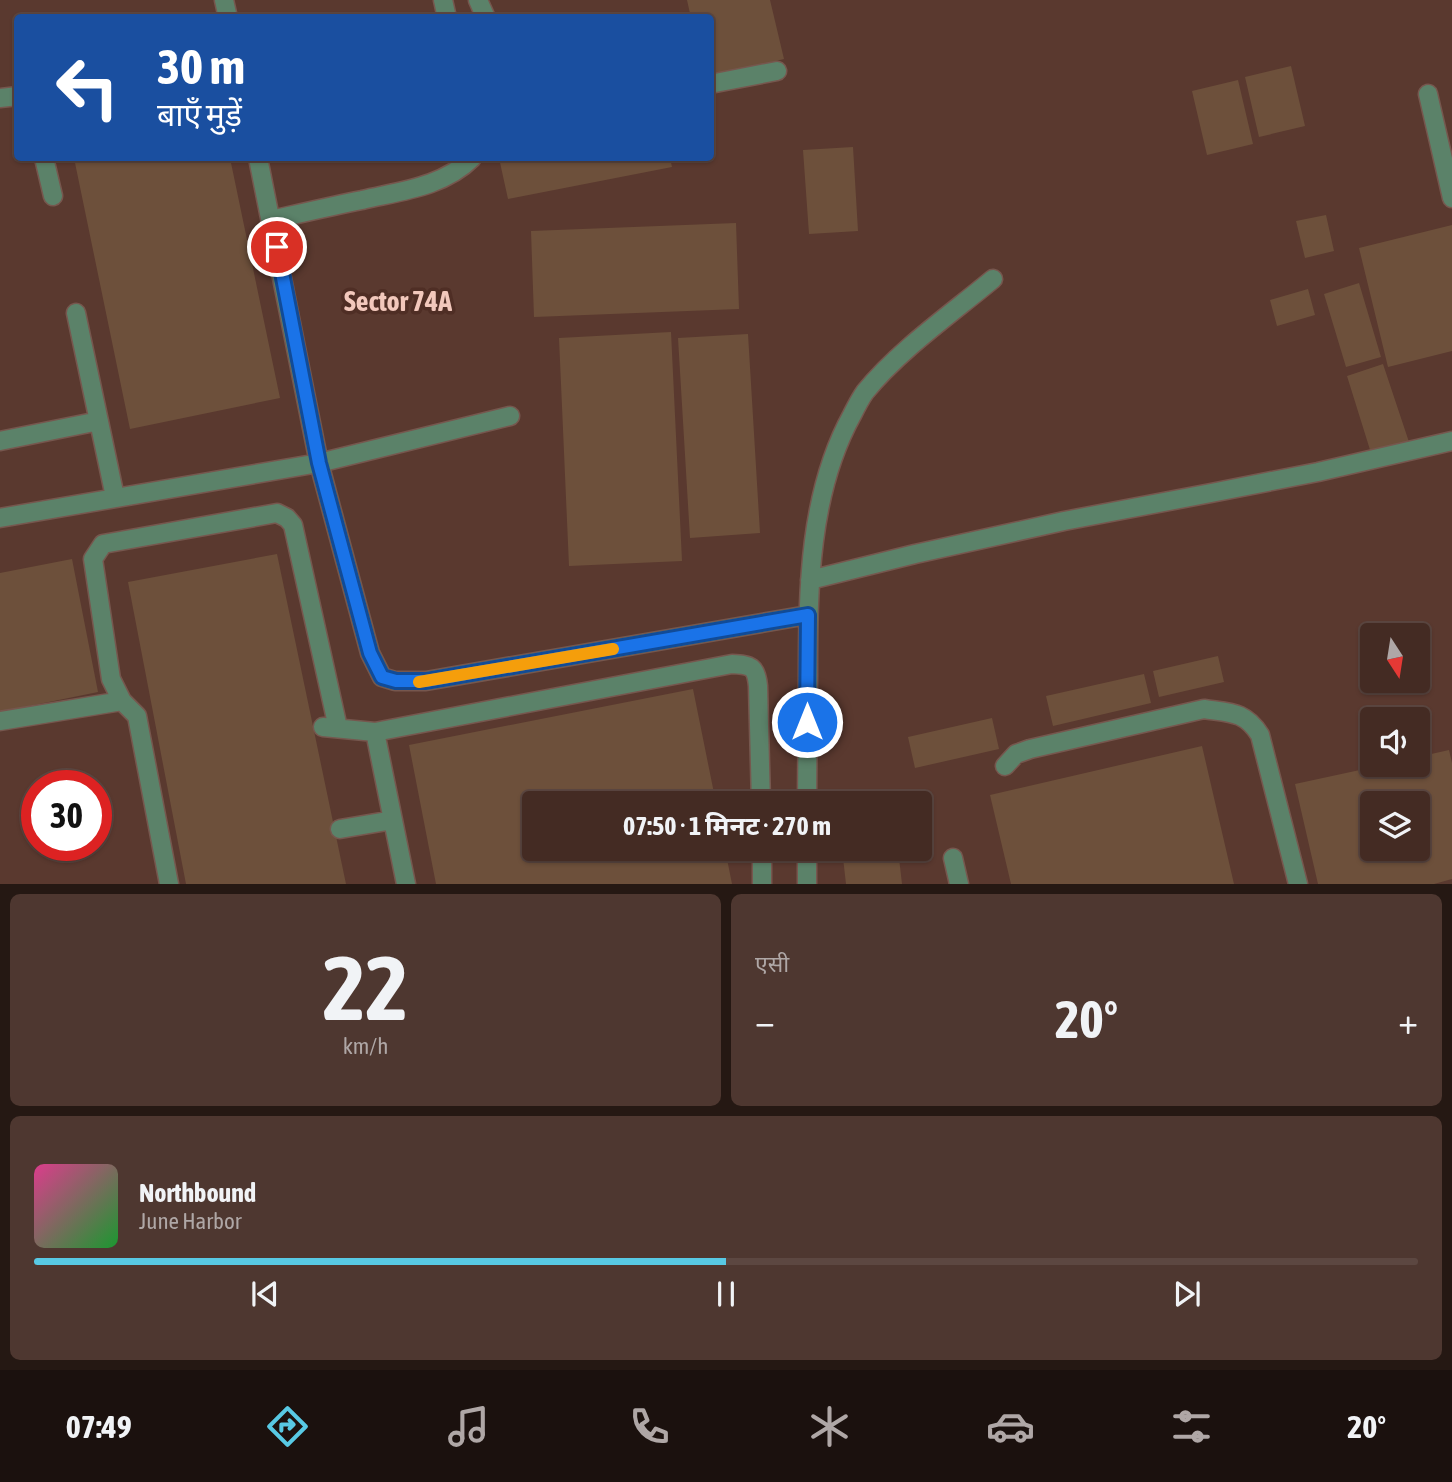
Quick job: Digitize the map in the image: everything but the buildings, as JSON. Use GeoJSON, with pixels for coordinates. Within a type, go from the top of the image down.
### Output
{"type":"FeatureCollection","features":[{"type":"Feature","properties":{"kind":"street"},"geometry":{"type":"LineString","coordinates":[[714,83],[778,71]]}},
{"type":"Feature","properties":{"kind":"street"},"geometry":{"type":"LineString","coordinates":[[1428,94],[1452,198]]}},
{"type":"Feature","properties":{"kind":"street"},"geometry":{"type":"LineString","coordinates":[[45,161],[53,196]]}},
{"type":"Feature","properties":{"kind":"street"},"geometry":{"type":"LineString","coordinates":[[259,161],[319,463],[370,653],[382,677],[396,681],[426,681],[808,615]]}},
{"type":"Feature","properties":{"kind":"street"},"geometry":{"type":"LineString","coordinates":[[271,220],[420,187],[449,175],[468,161]]}},
{"type":"Feature","properties":{"kind":"street"},"geometry":{"type":"LineString","coordinates":[[807,791],[810,580],[818,515],[832,460],[844,429],[864,394],[913,345],[993,279]]}},
{"type":"Feature","properties":{"kind":"street"},"geometry":{"type":"LineString","coordinates":[[76,313],[115,497]]}},
{"type":"Feature","properties":{"kind":"street"},"geometry":{"type":"LineString","coordinates":[[0,518],[319,463],[510,416]]}},
{"type":"Feature","properties":{"kind":"street"},"geometry":{"type":"LineString","coordinates":[[0,442],[99,421]]}},
{"type":"Feature","properties":{"kind":"street"},"geometry":{"type":"LineString","coordinates":[[810,580],[1064,521],[1291,477],[1452,441]]}},
{"type":"Feature","properties":{"kind":"street"},"geometry":{"type":"LineString","coordinates":[[169,884],[137,716],[122,701],[111,679],[93,559],[103,544],[276,513],[288,518],[293,526],[331,728],[375,732],[743,664],[752,667],[757,673],[761,791]]}},
{"type":"Feature","properties":{"kind":"street"},"geometry":{"type":"LineString","coordinates":[[0,721],[122,701]]}},
{"type":"Feature","properties":{"kind":"street"},"geometry":{"type":"LineString","coordinates":[[1005,766],[1016,754],[1030,749],[1204,709],[1245,717],[1260,735],[1298,884]]}},
{"type":"Feature","properties":{"kind":"street"},"geometry":{"type":"LineString","coordinates":[[375,732],[406,884]]}},
{"type":"Feature","properties":{"kind":"street"},"geometry":{"type":"LineString","coordinates":[[341,829],[393,820]]}},
{"type":"Feature","properties":{"kind":"street"},"geometry":{"type":"LineString","coordinates":[[953,858],[959,884]]}},
{"type":"Feature","properties":{"kind":"street"},"geometry":{"type":"LineString","coordinates":[[761,861],[762,884]]}},
{"type":"Feature","properties":{"kind":"street"},"geometry":{"type":"LineString","coordinates":[[807,861],[807,884]]}},
{"type":"Feature","properties":{"kind":"slow traffic"},"geometry":{"type":"LineString","coordinates":[[419,682],[613,649]]}},
{"type":"Feature","properties":{"kind":"district","name":"Sector 74A"},"geometry":{"type":"Point","coordinates":[398,301]}},
{"type":"Feature","properties":{"kind":"route"},"geometry":{"type":"LineString","coordinates":[[277,247],[319,463],[370,653],[382,677],[396,681],[426,681],[808,615],[807,722]]}}]}
